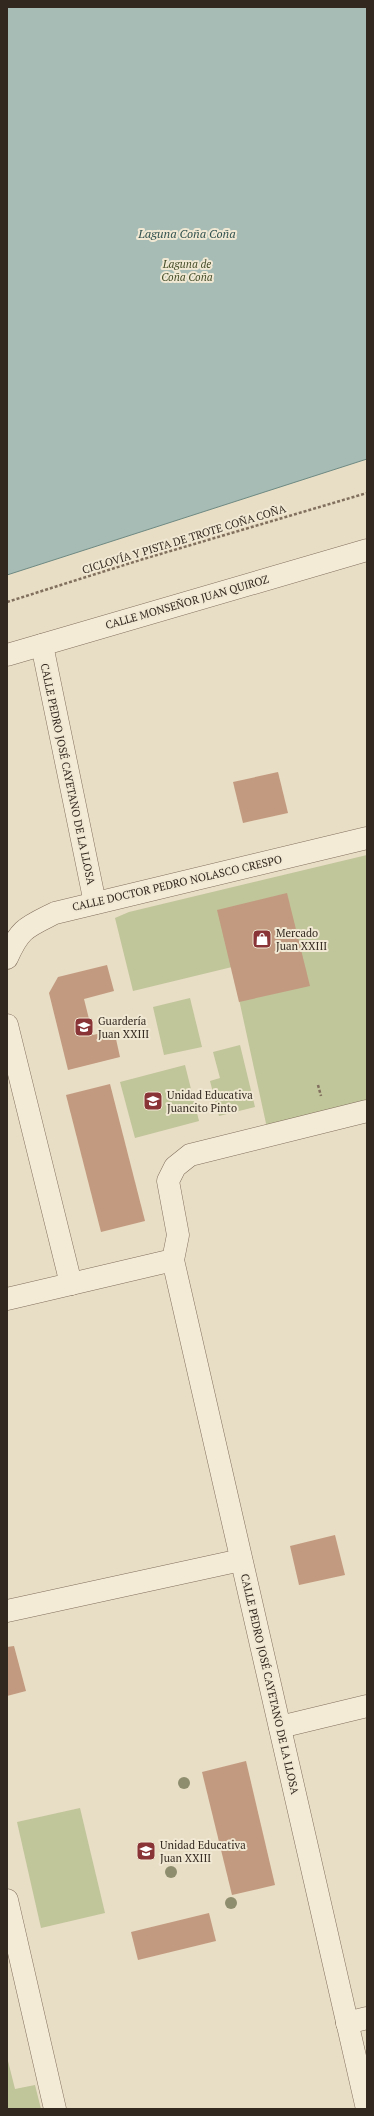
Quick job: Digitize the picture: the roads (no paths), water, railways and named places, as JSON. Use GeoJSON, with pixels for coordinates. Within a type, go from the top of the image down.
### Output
{"type":"FeatureCollection","features":[{"type":"Feature","properties":{"kind":"street","name":"CALLE MONSEÑOR JUAN QUIROZ"},"geometry":{"type":"LineString","coordinates":[[7,655],[367,550]]}},
{"type":"Feature","properties":{"kind":"street","name":"CALLE PEDRO JOSÉ CAYETANO DE LA LLOSA"},"geometry":{"type":"LineString","coordinates":[[42,645],[95,903]]}},
{"type":"Feature","properties":{"kind":"street","name":"CALLE DOCTOR PEDRO NOLASCO CRESPO"},"geometry":{"type":"LineString","coordinates":[[7,958],[15,940],[26,927],[55,913],[367,838]]}},
{"type":"Feature","properties":{"kind":"street"},"geometry":{"type":"LineString","coordinates":[[7,1025],[71,1284]]}},
{"type":"Feature","properties":{"kind":"street"},"geometry":{"type":"LineString","coordinates":[[7,1299],[172,1260],[178,1235],[168,1181],[175,1167],[190,1155],[367,1111]]}},
{"type":"Feature","properties":{"kind":"street","name":"CALLE PEDRO JOSÉ CAYETANO DE LA LLOSA"},"geometry":{"type":"LineString","coordinates":[[172,1260],[280,1727],[357,2020],[367,2109]]}},
{"type":"Feature","properties":{"kind":"street"},"geometry":{"type":"LineString","coordinates":[[7,1611],[241,1560]]}},
{"type":"Feature","properties":{"kind":"street"},"geometry":{"type":"LineString","coordinates":[[280,1727],[367,1706]]}},
{"type":"Feature","properties":{"kind":"street"},"geometry":{"type":"LineString","coordinates":[[7,1900],[55,2109]]}},
{"type":"Feature","properties":{"kind":"water","name":"Laguna Coña Coña"},"geometry":{"type":"Polygon","coordinates":[[[7,7],[367,7],[367,459],[7,575],[7,7]]]}},
{"type":"Feature","properties":{"kind":"place","name":"Mercado Juan XXIII"},"geometry":{"type":"Point","coordinates":[262,939]}},
{"type":"Feature","properties":{"kind":"place","name":"Guardería Juan XXIII"},"geometry":{"type":"Point","coordinates":[84,1027]}},
{"type":"Feature","properties":{"kind":"place","name":"Unidad Educativa Juancito Pinto"},"geometry":{"type":"Point","coordinates":[153,1101]}},
{"type":"Feature","properties":{"kind":"place","name":"Unidad Educativa Juan XXIII"},"geometry":{"type":"Point","coordinates":[146,1851]}},
{"type":"Feature","properties":{"kind":"park label","name":"Laguna de Coña Coña"},"geometry":{"type":"Point","coordinates":[187,270]}}]}
